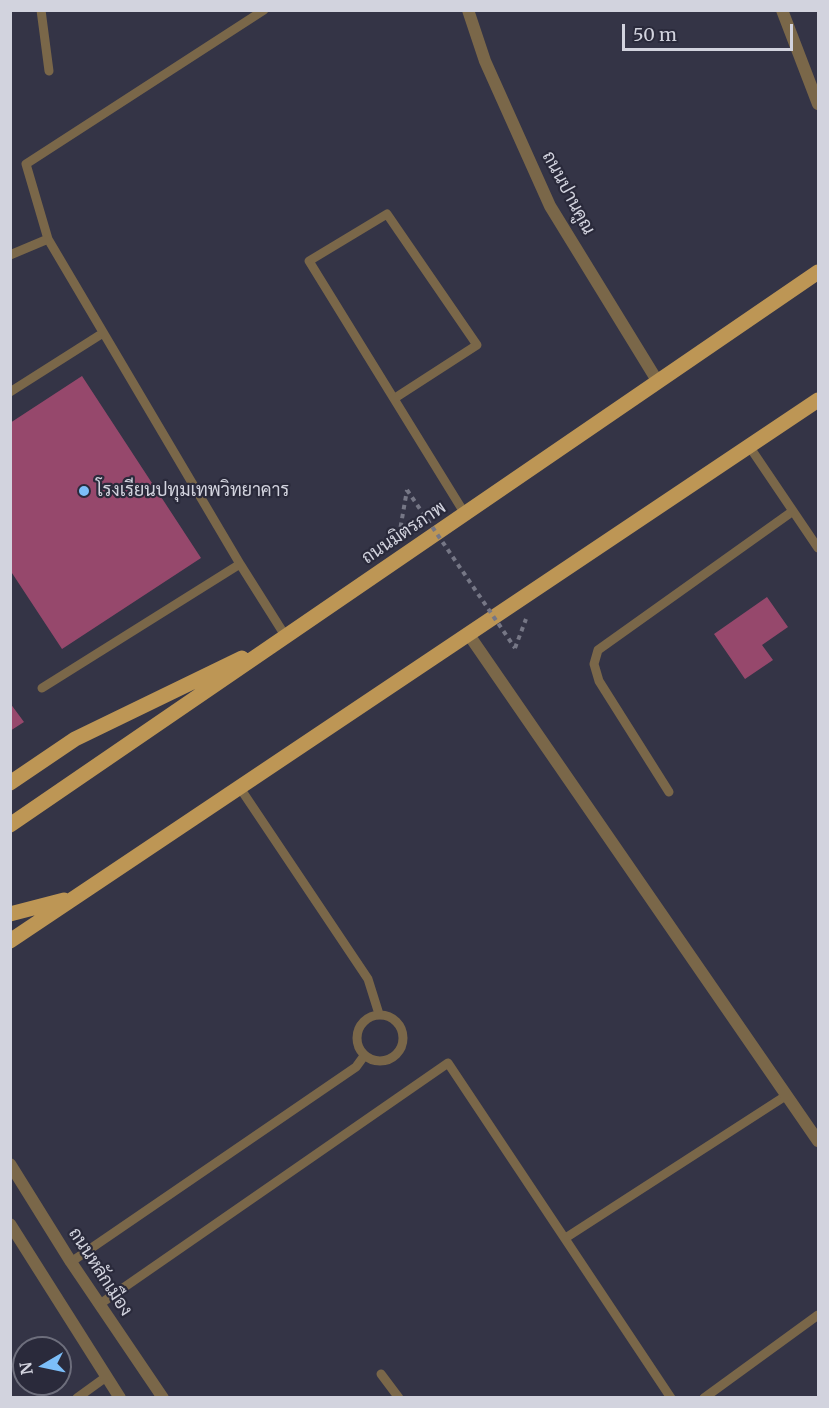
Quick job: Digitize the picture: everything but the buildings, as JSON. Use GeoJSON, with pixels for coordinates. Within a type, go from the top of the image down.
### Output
{"type":"FeatureCollection","features":[{"type":"Feature","properties":{"kind":"main road","name":"ถนนมิตรภาพ"},"geometry":{"type":"LineString","coordinates":[[10,825],[819,272]]}},
{"type":"Feature","properties":{"kind":"main road"},"geometry":{"type":"LineString","coordinates":[[10,940],[819,400]]}},
{"type":"Feature","properties":{"kind":"main road"},"geometry":{"type":"LineString","coordinates":[[10,783],[75,739],[286,637]]}},
{"type":"Feature","properties":{"kind":"main road"},"geometry":{"type":"LineString","coordinates":[[10,914],[75,896]]}},
{"type":"Feature","properties":{"kind":"street","name":"ถนนปานคูณ"},"geometry":{"type":"LineString","coordinates":[[468,10],[485,61],[550,206],[658,382]]}},
{"type":"Feature","properties":{"kind":"street"},"geometry":{"type":"LineString","coordinates":[[782,10],[819,104]]}},
{"type":"Feature","properties":{"kind":"street"},"geometry":{"type":"LineString","coordinates":[[469,635],[819,1142]]}},
{"type":"Feature","properties":{"kind":"street","name":"ถนนหลักเมือง"},"geometry":{"type":"LineString","coordinates":[[10,1164],[71,1262],[163,1398]]}},
{"type":"Feature","properties":{"kind":"street"},"geometry":{"type":"LineString","coordinates":[[10,1224],[120,1398]]}},
{"type":"Feature","properties":{"kind":"lane"},"geometry":{"type":"LineString","coordinates":[[41,10],[49,71]]}},
{"type":"Feature","properties":{"kind":"lane"},"geometry":{"type":"LineString","coordinates":[[262,11],[26,164],[48,239],[240,564],[286,637]]}},
{"type":"Feature","properties":{"kind":"lane"},"geometry":{"type":"LineString","coordinates":[[395,398],[477,345],[387,214],[309,261],[465,514]]}},
{"type":"Feature","properties":{"kind":"lane"},"geometry":{"type":"LineString","coordinates":[[10,255],[48,239]]}},
{"type":"Feature","properties":{"kind":"lane"},"geometry":{"type":"LineString","coordinates":[[10,392],[103,333]]}},
{"type":"Feature","properties":{"kind":"lane"},"geometry":{"type":"LineString","coordinates":[[749,446],[819,548]]}},
{"type":"Feature","properties":{"kind":"lane"},"geometry":{"type":"LineString","coordinates":[[669,792],[599,681],[594,664],[598,650],[793,511]]}},
{"type":"Feature","properties":{"kind":"lane"},"geometry":{"type":"LineString","coordinates":[[42,688],[240,564]]}},
{"type":"Feature","properties":{"kind":"lane"},"geometry":{"type":"LineString","coordinates":[[240,788],[368,979],[379,1014]]}},
{"type":"Feature","properties":{"kind":"lane"},"geometry":{"type":"LineString","coordinates":[[379,1014],[393,1018],[399,1024],[403,1043],[397,1055],[390,1059],[376,1061],[364,1056],[357,1044],[359,1028],[363,1021],[379,1014]]}},
{"type":"Feature","properties":{"kind":"lane"},"geometry":{"type":"LineString","coordinates":[[71,1262],[356,1067],[364,1056]]}},
{"type":"Feature","properties":{"kind":"lane"},"geometry":{"type":"LineString","coordinates":[[100,1304],[448,1063],[567,1237],[671,1398]]}},
{"type":"Feature","properties":{"kind":"lane"},"geometry":{"type":"LineString","coordinates":[[567,1237],[787,1095]]}},
{"type":"Feature","properties":{"kind":"lane"},"geometry":{"type":"LineString","coordinates":[[704,1398],[819,1316]]}},
{"type":"Feature","properties":{"kind":"lane"},"geometry":{"type":"LineString","coordinates":[[381,1374],[399,1398]]}},
{"type":"Feature","properties":{"kind":"lane"},"geometry":{"type":"LineString","coordinates":[[77,1398],[106,1377]]}},
{"type":"Feature","properties":{"kind":"path"},"geometry":{"type":"LineString","coordinates":[[395,562],[406,490],[515,648]]}},
{"type":"Feature","properties":{"kind":"place","name":"โรงเรียนปทุมเทพวิทยาคาร"},"geometry":{"type":"Point","coordinates":[84,491]}}]}
